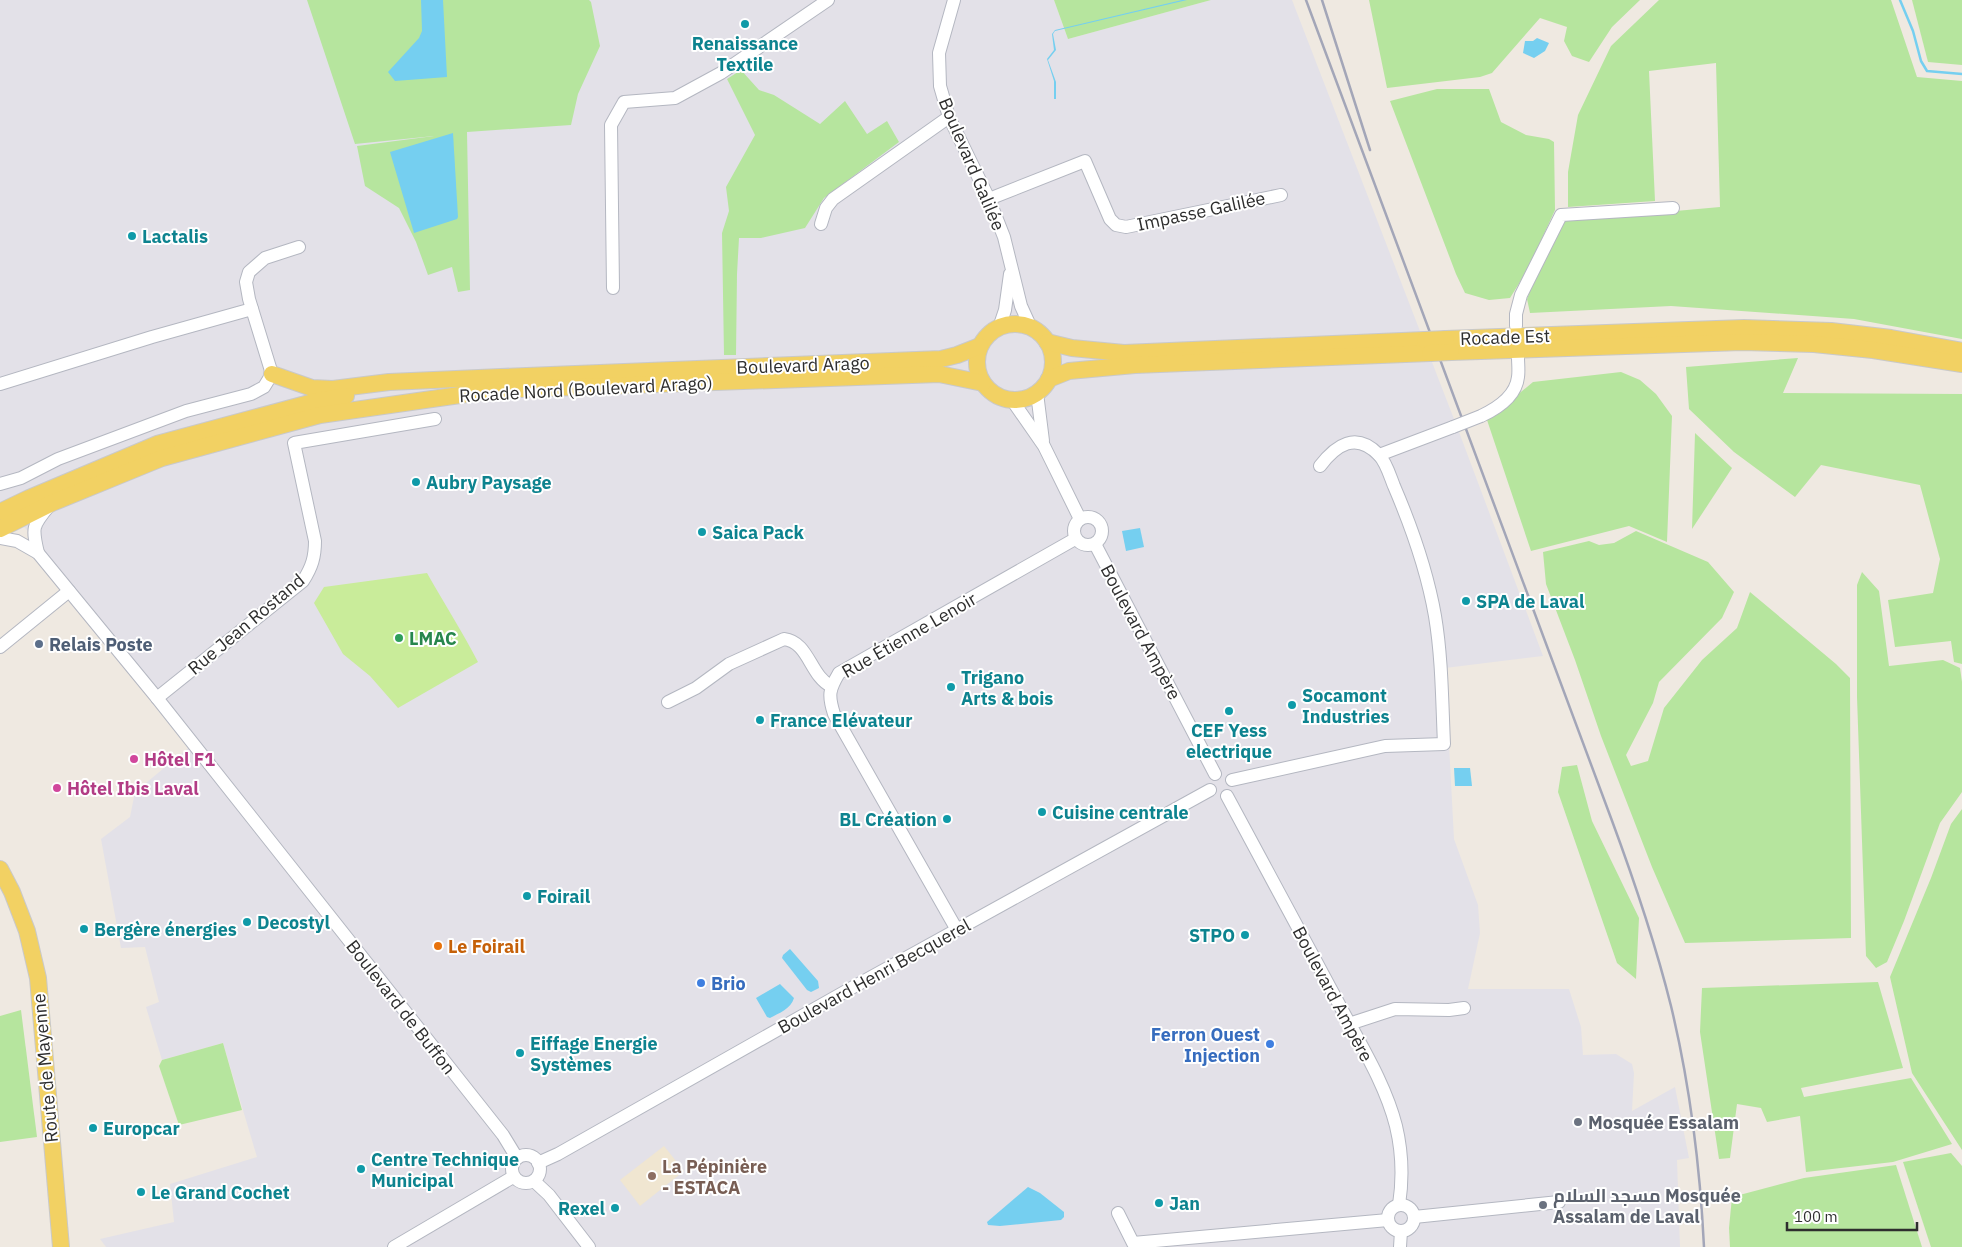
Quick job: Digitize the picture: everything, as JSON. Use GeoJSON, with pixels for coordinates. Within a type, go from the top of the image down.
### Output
{"type":"FeatureCollection","features":[{"type":"Feature","properties":{"kind":"main road"},"geometry":{"type":"LineString","coordinates":[[1014,324],[1031,328],[1039,333],[1047,342],[1052,354],[1052,367],[1049,379],[1037,393],[1024,399],[1000,398],[990,392],[983,383],[977,365],[980,346],[986,337],[999,328],[1014,324]]}},
{"type":"Feature","properties":{"kind":"main road","name":"Rocade Est"},"geometry":{"type":"LineString","coordinates":[[1047,342],[1072,348],[1124,353],[1428,347],[1744,328],[1831,331],[1891,338],[1962,351]]}},
{"type":"Feature","properties":{"kind":"main road","name":"Rocade Est"},"geometry":{"type":"LineString","coordinates":[[1448,346],[1742,342],[1814,344],[1873,350],[1962,364]]}},
{"type":"Feature","properties":{"kind":"main road","name":"Boulevard Arago"},"geometry":{"type":"LineString","coordinates":[[444,381],[511,376],[941,359],[957,356],[980,346]]}},
{"type":"Feature","properties":{"kind":"main road"},"geometry":{"type":"LineString","coordinates":[[1049,379],[1069,371],[1136,364],[1428,347]]}},
{"type":"Feature","properties":{"kind":"main road"},"geometry":{"type":"LineString","coordinates":[[272,374],[312,388],[333,388],[389,382],[444,381]]}},
{"type":"Feature","properties":{"kind":"main road","name":"Rocade Nord (Boulevard Arago)"},"geometry":{"type":"LineString","coordinates":[[0,529],[52,503],[162,458],[320,415],[495,390],[939,374],[983,383]]}},
{"type":"Feature","properties":{"kind":"main road"},"geometry":{"type":"LineString","coordinates":[[0,512],[157,444],[317,401],[444,381]]}},
{"type":"Feature","properties":{"kind":"main road","name":"Route de Mayenne"},"geometry":{"type":"LineString","coordinates":[[0,868],[12,892],[27,931],[38,978],[61,1247]]}},
{"type":"Feature","properties":{"kind":"main road","name":"Route de Mayenne"},"geometry":{"type":"LineString","coordinates":[[0,873],[12,892]]}},
{"type":"Feature","properties":{"kind":"street"},"geometry":{"type":"LineString","coordinates":[[613,288],[611,125],[624,102],[675,98],[721,73],[828,0]]}},
{"type":"Feature","properties":{"kind":"street","name":"Boulevard Galilée"},"geometry":{"type":"LineString","coordinates":[[954,0],[939,53],[940,86],[949,117],[989,199],[1004,237],[1021,306],[1031,328]]}},
{"type":"Feature","properties":{"kind":"street"},"geometry":{"type":"LineString","coordinates":[[821,224],[826,208],[833,199],[949,117]]}},
{"type":"Feature","properties":{"kind":"street","name":"Impasse Galilée"},"geometry":{"type":"LineString","coordinates":[[989,199],[1085,161],[1110,219],[1116,225],[1126,226],[1281,195]]}},
{"type":"Feature","properties":{"kind":"street"},"geometry":{"type":"LineString","coordinates":[[1516,326],[1516,314],[1521,295],[1561,215],[1673,208]]}},
{"type":"Feature","properties":{"kind":"street"},"geometry":{"type":"LineString","coordinates":[[0,484],[22,478],[58,460],[186,411],[251,394],[264,387],[272,374],[252,309],[246,282],[249,272],[265,258],[299,247]]}},
{"type":"Feature","properties":{"kind":"street","name":"Boulevard Galilée"},"geometry":{"type":"LineString","coordinates":[[999,328],[1005,310],[1011,270]]}},
{"type":"Feature","properties":{"kind":"street"},"geometry":{"type":"LineString","coordinates":[[0,384],[152,337],[252,309]]}},
{"type":"Feature","properties":{"kind":"street"},"geometry":{"type":"LineString","coordinates":[[1379,455],[1481,416],[1498,407],[1514,390],[1518,379],[1518,357]]}},
{"type":"Feature","properties":{"kind":"street"},"geometry":{"type":"LineString","coordinates":[[1037,393],[1044,446]]}},
{"type":"Feature","properties":{"kind":"street"},"geometry":{"type":"LineString","coordinates":[[1012,400],[1044,446],[1080,519]]}},
{"type":"Feature","properties":{"kind":"street","name":"Rue Jean Rostand"},"geometry":{"type":"LineString","coordinates":[[157,698],[303,581],[312,568],[315,555],[315,541],[294,443],[435,419]]}},
{"type":"Feature","properties":{"kind":"street"},"geometry":{"type":"LineString","coordinates":[[1232,780],[1385,746],[1444,744],[1441,667],[1435,616],[1426,574],[1411,527],[1379,455],[1359,443],[1348,443],[1337,447],[1320,466]]}},
{"type":"Feature","properties":{"kind":"street"},"geometry":{"type":"LineString","coordinates":[[38,553],[33,532],[38,519],[52,503]]}},
{"type":"Feature","properties":{"kind":"street"},"geometry":{"type":"LineString","coordinates":[[1093,518],[1100,523],[1102,528],[1101,537],[1095,544],[1082,545],[1075,539],[1073,535],[1074,526],[1080,519],[1093,518]]}},
{"type":"Feature","properties":{"kind":"street"},"geometry":{"type":"LineString","coordinates":[[0,538],[17,541],[38,553]]}},
{"type":"Feature","properties":{"kind":"street","name":"Rue Étienne Lenoir"},"geometry":{"type":"LineString","coordinates":[[957,930],[834,714],[829,698],[832,686],[839,673],[1075,539]]}},
{"type":"Feature","properties":{"kind":"street","name":"Boulevard Ampère"},"geometry":{"type":"LineString","coordinates":[[1095,544],[1215,774]]}},
{"type":"Feature","properties":{"kind":"street","name":"Boulevard de Buffon"},"geometry":{"type":"LineString","coordinates":[[38,553],[157,698],[507,1141],[517,1158]]}},
{"type":"Feature","properties":{"kind":"street"},"geometry":{"type":"LineString","coordinates":[[0,646],[69,591]]}},
{"type":"Feature","properties":{"kind":"street"},"geometry":{"type":"LineString","coordinates":[[668,702],[696,688],[729,664],[784,639],[792,640],[798,644],[821,678],[832,686]]}},
{"type":"Feature","properties":{"kind":"street"},"geometry":{"type":"LineString","coordinates":[[1215,774],[1227,774],[1232,780],[1232,791],[1227,796],[1219,797],[1210,790],[1209,783],[1215,774]]}},
{"type":"Feature","properties":{"kind":"street","name":"Boulevard Henri Becquerel"},"geometry":{"type":"LineString","coordinates":[[538,1162],[558,1154],[1210,790]]}},
{"type":"Feature","properties":{"kind":"street","name":"Boulevard Ampère"},"geometry":{"type":"LineString","coordinates":[[1227,796],[1349,1024],[1389,1104],[1396,1127],[1402,1159],[1400,1205]]}},
{"type":"Feature","properties":{"kind":"street"},"geometry":{"type":"LineString","coordinates":[[1349,1024],[1395,1009],[1449,1010],[1464,1008]]}},
{"type":"Feature","properties":{"kind":"street"},"geometry":{"type":"LineString","coordinates":[[526,1155],[538,1162],[539,1174],[534,1181],[525,1184],[520,1183],[513,1177],[511,1169],[517,1158],[526,1155]]}},
{"type":"Feature","properties":{"kind":"street"},"geometry":{"type":"LineString","coordinates":[[394,1247],[513,1177]]}},
{"type":"Feature","properties":{"kind":"street"},"geometry":{"type":"LineString","coordinates":[[534,1181],[549,1195],[589,1247]]}},
{"type":"Feature","properties":{"kind":"street"},"geometry":{"type":"LineString","coordinates":[[1414,1217],[1559,1202]]}},
{"type":"Feature","properties":{"kind":"street"},"geometry":{"type":"LineString","coordinates":[[1400,1205],[1411,1209],[1414,1217],[1414,1221],[1409,1228],[1401,1231],[1391,1227],[1388,1220],[1390,1212],[1400,1205]]}},
{"type":"Feature","properties":{"kind":"street"},"geometry":{"type":"LineString","coordinates":[[1118,1213],[1133,1243],[1388,1220]]}},
{"type":"Feature","properties":{"kind":"street"},"geometry":{"type":"LineString","coordinates":[[1400,1247],[1401,1231]]}},
{"type":"Feature","properties":{"kind":"shaded area"},"geometry":{"type":"Polygon","coordinates":[[[0,0],[1054,0],[1068,39],[1211,0],[1292,0],[1459,432],[1543,656],[1445,668],[1454,839],[1478,905],[1480,933],[1468,989],[1569,989],[1581,1027],[1583,1055],[1616,1054],[1632,1064],[1634,1073],[1632,1111],[1675,1087],[1689,1158],[1677,1160],[1680,1247],[106,1247],[100,1239],[174,1222],[170,1184],[257,1157],[223,1043],[162,1060],[146,1007],[159,1002],[145,947],[121,948],[101,839],[130,817],[135,792],[198,740],[28,531],[0,503],[0,0]]]}},
{"type":"Feature","properties":{"kind":"shaded area","name":"La Pépinière - ESTACA"},"geometry":{"type":"Polygon","coordinates":[[[664,1146],[684,1171],[640,1206],[620,1180],[664,1146]]]}},
{"type":"Feature","properties":{"kind":"green space"},"geometry":{"type":"Polygon","coordinates":[[[307,0],[589,0],[591,2],[600,46],[578,94],[571,125],[467,132],[470,290],[458,292],[452,267],[428,275],[416,242],[399,208],[365,186],[357,146],[434,136],[355,144],[307,0]]]}},
{"type":"Feature","properties":{"kind":"green space"},"geometry":{"type":"Polygon","coordinates":[[[1054,0],[1211,0],[1068,39],[1054,0]]]}},
{"type":"Feature","properties":{"kind":"green space"},"geometry":{"type":"Polygon","coordinates":[[[1369,0],[1640,0],[1612,27],[1589,62],[1572,56],[1564,41],[1567,27],[1540,18],[1492,73],[1480,77],[1387,88],[1369,0]]]}},
{"type":"Feature","properties":{"kind":"green space"},"geometry":{"type":"Polygon","coordinates":[[[1659,0],[1891,0],[1917,77],[1962,81],[1962,339],[1854,319],[1671,306],[1530,313],[1527,299],[1531,288],[1565,221],[1720,207],[1716,63],[1649,71],[1655,201],[1568,207],[1568,172],[1578,115],[1611,46],[1659,0]]]}},
{"type":"Feature","properties":{"kind":"green space"},"geometry":{"type":"Polygon","coordinates":[[[1912,0],[1962,0],[1962,65],[1928,62],[1912,0]]]}},
{"type":"Feature","properties":{"kind":"green space"},"geometry":{"type":"Polygon","coordinates":[[[741,70],[759,90],[774,95],[820,124],[845,101],[867,134],[887,121],[899,142],[824,198],[805,228],[761,238],[739,238],[736,355],[724,355],[722,233],[729,211],[726,187],[755,135],[727,79],[741,70]]]}},
{"type":"Feature","properties":{"kind":"green space"},"geometry":{"type":"Polygon","coordinates":[[[1437,89],[1489,89],[1501,122],[1526,135],[1549,139],[1554,142],[1555,210],[1528,269],[1510,298],[1489,300],[1465,293],[1390,101],[1437,89]]]}},
{"type":"Feature","properties":{"kind":"green space"},"geometry":{"type":"Polygon","coordinates":[[[1798,358],[1783,393],[1962,394],[1962,664],[1954,662],[1951,641],[1895,647],[1888,600],[1933,593],[1940,559],[1920,485],[1821,465],[1795,497],[1734,452],[1689,409],[1686,367],[1798,358]]]}},
{"type":"Feature","properties":{"kind":"green space"},"geometry":{"type":"Polygon","coordinates":[[[1621,372],[1640,380],[1656,394],[1672,416],[1667,542],[1629,526],[1531,551],[1487,420],[1533,382],[1621,372]]]}},
{"type":"Feature","properties":{"kind":"green space"},"geometry":{"type":"Polygon","coordinates":[[[1695,433],[1732,468],[1692,529],[1695,433]]]}},
{"type":"Feature","properties":{"kind":"green space"},"geometry":{"type":"Polygon","coordinates":[[[1636,531],[1708,562],[1734,592],[1722,618],[1659,682],[1653,703],[1626,755],[1631,766],[1648,761],[1664,708],[1702,660],[1737,628],[1750,592],[1850,678],[1851,938],[1685,943],[1652,867],[1601,736],[1546,584],[1543,552],[1589,541],[1599,545],[1614,543],[1636,531]]]}},
{"type":"Feature","properties":{"kind":"green space"},"geometry":{"type":"Polygon","coordinates":[[[1862,572],[1879,591],[1889,666],[1943,660],[1960,668],[1962,682],[1962,792],[1940,823],[1887,962],[1876,968],[1866,956],[1857,697],[1857,585],[1862,572]]]}},
{"type":"Feature","properties":{"kind":"green space","name":"LMAC"},"geometry":{"type":"Polygon","coordinates":[[[427,573],[478,662],[398,708],[370,676],[343,654],[314,603],[324,587],[427,573]]]}},
{"type":"Feature","properties":{"kind":"green space"},"geometry":{"type":"Polygon","coordinates":[[[1577,765],[1592,821],[1639,918],[1636,979],[1617,963],[1558,792],[1562,767],[1577,765]]]}},
{"type":"Feature","properties":{"kind":"green space"},"geometry":{"type":"Polygon","coordinates":[[[1962,809],[1962,1150],[1912,1073],[1890,977],[1951,824],[1962,809]]]}},
{"type":"Feature","properties":{"kind":"green space"},"geometry":{"type":"Polygon","coordinates":[[[1878,982],[1903,1068],[1801,1088],[1804,1097],[1911,1078],[1952,1144],[1893,1162],[1806,1172],[1800,1116],[1767,1122],[1761,1108],[1737,1104],[1730,1158],[1719,1159],[1700,1032],[1702,988],[1878,982]]]}},
{"type":"Feature","properties":{"kind":"green space"},"geometry":{"type":"Polygon","coordinates":[[[21,1010],[37,1137],[0,1142],[0,1016],[21,1010]]]}},
{"type":"Feature","properties":{"kind":"green space"},"geometry":{"type":"Polygon","coordinates":[[[223,1043],[242,1110],[179,1125],[159,1066],[162,1060],[223,1043]]]}},
{"type":"Feature","properties":{"kind":"green space"},"geometry":{"type":"Polygon","coordinates":[[[1951,1153],[1962,1166],[1962,1247],[1931,1247],[1903,1162],[1951,1153]]]}},
{"type":"Feature","properties":{"kind":"green space"},"geometry":{"type":"Polygon","coordinates":[[[1896,1165],[1922,1247],[1730,1247],[1729,1228],[1732,1197],[1804,1178],[1896,1165]]]}},
{"type":"Feature","properties":{"kind":"water"},"geometry":{"type":"Polygon","coordinates":[[[421,0],[443,0],[447,77],[395,81],[388,72],[419,38],[422,31],[421,0]]]}},
{"type":"Feature","properties":{"kind":"water"},"geometry":{"type":"Polygon","coordinates":[[[1187,0],[1055,31],[1053,34],[1056,50],[1048,60],[1056,82],[1056,99],[1054,99],[1054,81],[1047,59],[1054,50],[1052,34],[1055,30],[1187,0]]]}},
{"type":"Feature","properties":{"kind":"water"},"geometry":{"type":"Polygon","coordinates":[[[1537,38],[1549,43],[1545,51],[1534,58],[1523,53],[1525,41],[1533,41],[1537,38]]]}},
{"type":"Feature","properties":{"kind":"water"},"geometry":{"type":"Polygon","coordinates":[[[453,133],[458,217],[457,219],[414,233],[390,152],[453,133]]]}},
{"type":"Feature","properties":{"kind":"water"},"geometry":{"type":"Polygon","coordinates":[[[1140,528],[1144,547],[1126,551],[1122,531],[1140,528]]]}},
{"type":"Feature","properties":{"kind":"water"},"geometry":{"type":"Polygon","coordinates":[[[1454,768],[1470,768],[1472,786],[1455,786],[1454,768]]]}},
{"type":"Feature","properties":{"kind":"water"},"geometry":{"type":"Polygon","coordinates":[[[790,949],[818,981],[819,988],[811,992],[807,990],[782,958],[790,949]]]}},
{"type":"Feature","properties":{"kind":"water"},"geometry":{"type":"Polygon","coordinates":[[[780,984],[794,998],[784,1010],[770,1018],[767,1017],[756,998],[780,984]]]}},
{"type":"Feature","properties":{"kind":"water"},"geometry":{"type":"Polygon","coordinates":[[[1028,1187],[1040,1193],[1064,1212],[1064,1217],[1061,1220],[1000,1226],[988,1225],[987,1222],[1028,1187]]]}},
{"type":"Feature","properties":{"kind":"waterway"},"geometry":{"type":"LineString","coordinates":[[1900,0],[1913,31],[1921,61],[1927,71],[1962,74]]}},
{"type":"Feature","properties":{"kind":"railway"},"geometry":{"type":"LineString","coordinates":[[1306,0],[1644,911],[1671,1006],[1684,1066],[1697,1156],[1704,1247]]}},
{"type":"Feature","properties":{"kind":"railway"},"geometry":{"type":"LineString","coordinates":[[1322,0],[1370,150]]}},
{"type":"Feature","properties":{"kind":"place","name":"Renaissance Textile"},"geometry":{"type":"Point","coordinates":[745,24]}},
{"type":"Feature","properties":{"kind":"place","name":"Lactalis"},"geometry":{"type":"Point","coordinates":[132,236]}},
{"type":"Feature","properties":{"kind":"place","name":"Aubry Paysage"},"geometry":{"type":"Point","coordinates":[416,482]}},
{"type":"Feature","properties":{"kind":"place","name":"Saica Pack"},"geometry":{"type":"Point","coordinates":[702,532]}},
{"type":"Feature","properties":{"kind":"place","name":"SPA de Laval"},"geometry":{"type":"Point","coordinates":[1466,601]}},
{"type":"Feature","properties":{"kind":"place","name":"LMAC"},"geometry":{"type":"Point","coordinates":[399,638]}},
{"type":"Feature","properties":{"kind":"place","name":"Relais Poste"},"geometry":{"type":"Point","coordinates":[39,644]}},
{"type":"Feature","properties":{"kind":"place","name":"Trigano Arts & bois"},"geometry":{"type":"Point","coordinates":[951,687]}},
{"type":"Feature","properties":{"kind":"place","name":"Socamont Industries"},"geometry":{"type":"Point","coordinates":[1292,705]}},
{"type":"Feature","properties":{"kind":"place","name":"CEF Yess electrique"},"geometry":{"type":"Point","coordinates":[1229,711]}},
{"type":"Feature","properties":{"kind":"place","name":"France Elévateur"},"geometry":{"type":"Point","coordinates":[760,720]}},
{"type":"Feature","properties":{"kind":"place","name":"Hôtel F1"},"geometry":{"type":"Point","coordinates":[134,759]}},
{"type":"Feature","properties":{"kind":"place","name":"Hôtel Ibis Laval"},"geometry":{"type":"Point","coordinates":[57,788]}},
{"type":"Feature","properties":{"kind":"place","name":"Cuisine centrale"},"geometry":{"type":"Point","coordinates":[1042,812]}},
{"type":"Feature","properties":{"kind":"place","name":"BL Création"},"geometry":{"type":"Point","coordinates":[947,819]}},
{"type":"Feature","properties":{"kind":"place","name":"Foirail"},"geometry":{"type":"Point","coordinates":[527,896]}},
{"type":"Feature","properties":{"kind":"place","name":"Decostyl"},"geometry":{"type":"Point","coordinates":[247,922]}},
{"type":"Feature","properties":{"kind":"place","name":"Bergère énergies"},"geometry":{"type":"Point","coordinates":[84,929]}},
{"type":"Feature","properties":{"kind":"place","name":"STPO"},"geometry":{"type":"Point","coordinates":[1245,935]}},
{"type":"Feature","properties":{"kind":"place","name":"Le Foirail"},"geometry":{"type":"Point","coordinates":[438,946]}},
{"type":"Feature","properties":{"kind":"place","name":"Brio"},"geometry":{"type":"Point","coordinates":[701,983]}},
{"type":"Feature","properties":{"kind":"place","name":"Ferron Ouest Injection"},"geometry":{"type":"Point","coordinates":[1270,1044]}},
{"type":"Feature","properties":{"kind":"place","name":"Eiffage Energie Systèmes"},"geometry":{"type":"Point","coordinates":[520,1053]}},
{"type":"Feature","properties":{"kind":"place","name":"Mosquée Essalam"},"geometry":{"type":"Point","coordinates":[1578,1122]}},
{"type":"Feature","properties":{"kind":"place","name":"Europcar"},"geometry":{"type":"Point","coordinates":[93,1128]}},
{"type":"Feature","properties":{"kind":"place","name":"Centre Technique Municipal"},"geometry":{"type":"Point","coordinates":[361,1169]}},
{"type":"Feature","properties":{"kind":"place","name":"La Pépinière - ESTACA"},"geometry":{"type":"Point","coordinates":[652,1176]}},
{"type":"Feature","properties":{"kind":"place","name":"Le Grand Cochet"},"geometry":{"type":"Point","coordinates":[141,1192]}},
{"type":"Feature","properties":{"kind":"place","name":"Jan"},"geometry":{"type":"Point","coordinates":[1159,1203]}},
{"type":"Feature","properties":{"kind":"place","name":"مسجد السلام Mosquée Assalam de Laval"},"geometry":{"type":"Point","coordinates":[1543,1205]}},
{"type":"Feature","properties":{"kind":"place","name":"Rexel"},"geometry":{"type":"Point","coordinates":[615,1208]}}]}
